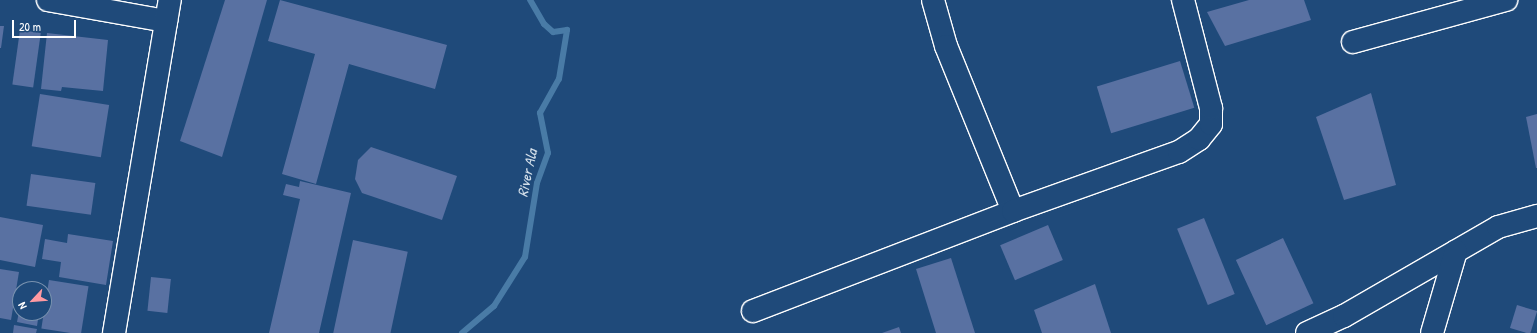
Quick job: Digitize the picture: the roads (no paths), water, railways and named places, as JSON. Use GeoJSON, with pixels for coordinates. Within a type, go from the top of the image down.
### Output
{"type":"FeatureCollection","features":[{"type":"Feature","properties":{"kind":"street"},"geometry":{"type":"LineString","coordinates":[[48,0],[168,10],[114,333]]}},
{"type":"Feature","properties":{"kind":"street"},"geometry":{"type":"LineString","coordinates":[[933,0],[946,46],[1013,211]]}},
{"type":"Feature","properties":{"kind":"street"},"geometry":{"type":"LineString","coordinates":[[753,311],[1013,211],[1179,152],[1200,139],[1211,124],[1211,108],[1183,0]]}},
{"type":"Feature","properties":{"kind":"street"},"geometry":{"type":"LineString","coordinates":[[1353,42],[1506,0]]}},
{"type":"Feature","properties":{"kind":"street"},"geometry":{"type":"LineString","coordinates":[[1307,333],[1344,316],[1498,228],[1537,216]]}},
{"type":"Feature","properties":{"kind":"street"},"geometry":{"type":"LineString","coordinates":[[1432,333],[1456,251]]}},
{"type":"Feature","properties":{"kind":"waterway","name":"River Ala"},"geometry":{"type":"LineString","coordinates":[[462,333],[494,306],[525,257],[537,183],[548,153],[540,113],[559,79],[567,30],[553,32],[544,24],[530,0]]}}]}
